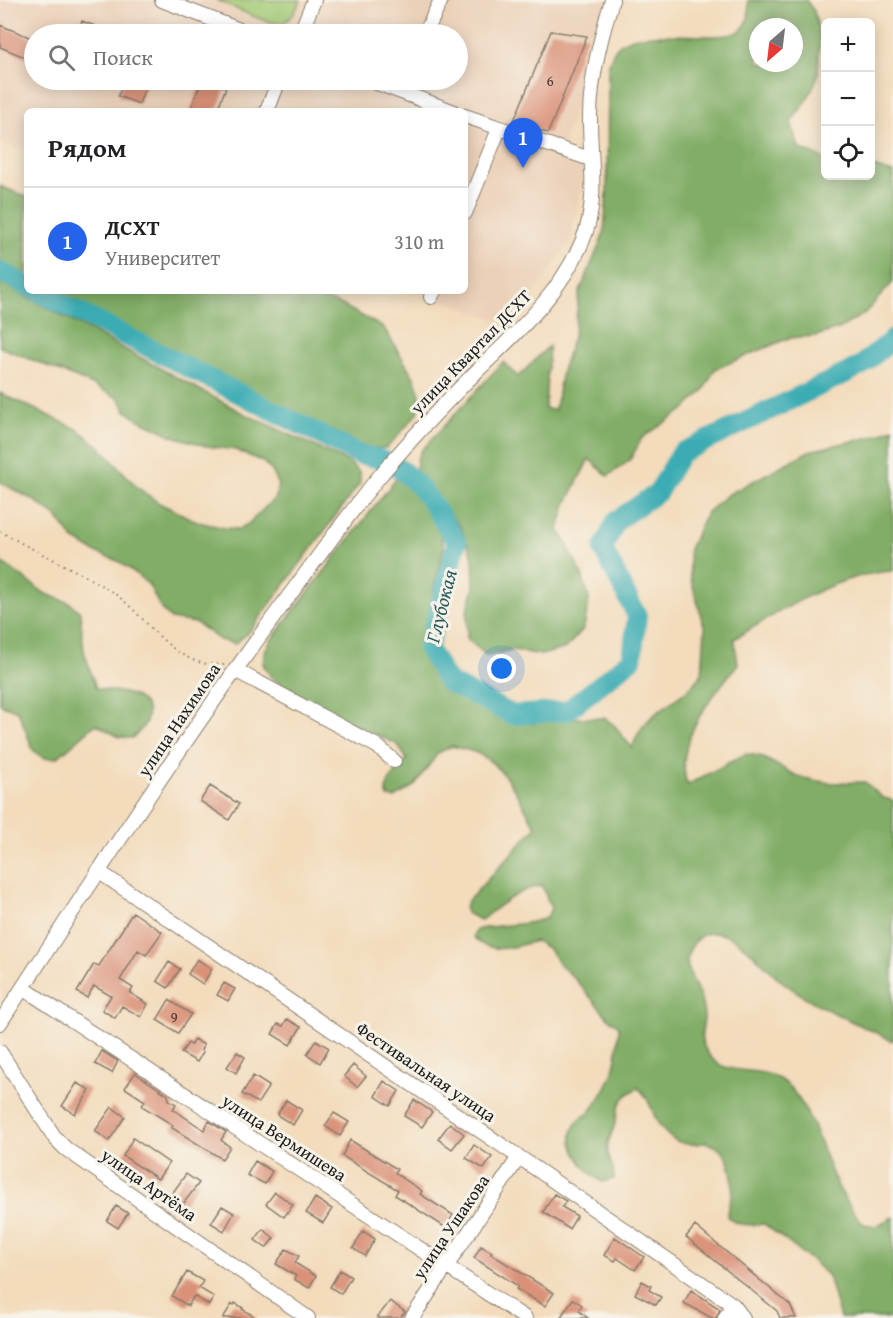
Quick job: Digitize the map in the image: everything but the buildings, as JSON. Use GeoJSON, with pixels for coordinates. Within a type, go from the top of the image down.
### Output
{"type":"FeatureCollection","features":[{"type":"Feature","properties":{"kind":"street"},"geometry":{"type":"LineString","coordinates":[[162,0],[224,24]]}},
{"type":"Feature","properties":{"kind":"street"},"geometry":{"type":"LineString","coordinates":[[304,24],[314,0]]}},
{"type":"Feature","properties":{"kind":"street"},"geometry":{"type":"LineString","coordinates":[[430,24],[441,0]]}},
{"type":"Feature","properties":{"kind":"street","name":"улица Квартал ДСХТ"},"geometry":{"type":"LineString","coordinates":[[405,447],[454,394],[536,314],[574,257],[585,235],[592,202],[590,112],[592,88],[597,57],[612,0]]}},
{"type":"Feature","properties":{"kind":"street"},"geometry":{"type":"LineString","coordinates":[[268,108],[275,90]]}},
{"type":"Feature","properties":{"kind":"street"},"geometry":{"type":"LineString","coordinates":[[412,90],[446,108]]}},
{"type":"Feature","properties":{"kind":"street"},"geometry":{"type":"LineString","coordinates":[[468,117],[590,159]]}},
{"type":"Feature","properties":{"kind":"street"},"geometry":{"type":"LineString","coordinates":[[468,206],[499,129]]}},
{"type":"Feature","properties":{"kind":"street","name":"улица Нахимова"},"geometry":{"type":"LineString","coordinates":[[0,1023],[98,871],[235,670],[345,520],[405,447]]}},
{"type":"Feature","properties":{"kind":"street"},"geometry":{"type":"LineString","coordinates":[[235,670],[377,746],[394,761]]}},
{"type":"Feature","properties":{"kind":"street","name":"Фестивальная улица"},"geometry":{"type":"LineString","coordinates":[[98,871],[733,1305],[743,1318]]}},
{"type":"Feature","properties":{"kind":"street","name":"улица Вермишева"},"geometry":{"type":"LineString","coordinates":[[23,988],[525,1318]]}},
{"type":"Feature","properties":{"kind":"street","name":"улица Артёма"},"geometry":{"type":"LineString","coordinates":[[0,1052],[55,1137],[66,1149],[308,1318]]}},
{"type":"Feature","properties":{"kind":"street","name":"улица Ушакова"},"geometry":{"type":"LineString","coordinates":[[412,1318],[519,1157]]}},
{"type":"Feature","properties":{"kind":"street"},"geometry":{"type":"LineString","coordinates":[[725,1318],[733,1305]]}},
{"type":"Feature","properties":{"kind":"path"},"geometry":{"type":"LineString","coordinates":[[0,531],[110,590],[128,603],[156,632],[186,657],[200,663],[223,664],[235,670]]}},
{"type":"Feature","properties":{"kind":"shaded area"},"geometry":{"type":"Polygon","coordinates":[[[0,0],[607,0],[561,153],[579,160],[584,177],[569,243],[533,295],[500,321],[424,294],[468,294],[468,108],[24,108],[24,151],[0,142],[0,0]]]}},
{"type":"Feature","properties":{"kind":"green space"},"geometry":{"type":"Polygon","coordinates":[[[217,0],[301,0],[289,18],[278,23],[260,19],[217,0]]]}},
{"type":"Feature","properties":{"kind":"green space"},"geometry":{"type":"Polygon","coordinates":[[[748,0],[806,0],[814,11],[820,36],[818,76],[807,100],[791,122],[799,148],[821,157],[821,180],[875,180],[875,167],[893,173],[893,282],[865,313],[841,328],[816,336],[789,338],[715,369],[703,391],[685,409],[642,438],[630,460],[608,476],[589,459],[566,504],[559,529],[582,575],[589,599],[584,628],[566,648],[541,655],[513,650],[487,656],[467,639],[467,612],[474,587],[473,557],[461,528],[416,473],[417,459],[421,451],[503,362],[518,377],[549,346],[545,409],[555,410],[562,371],[574,334],[579,294],[604,233],[607,192],[608,69],[617,47],[631,39],[646,36],[732,34],[741,30],[748,16],[748,0]]]}},
{"type":"Feature","properties":{"kind":"green space"},"geometry":{"type":"Polygon","coordinates":[[[0,186],[24,196],[24,276],[0,264],[0,186]]]}},
{"type":"Feature","properties":{"kind":"green space"},"geometry":{"type":"Polygon","coordinates":[[[0,282],[243,413],[349,462],[360,473],[360,483],[251,630],[235,644],[220,640],[196,623],[171,619],[161,609],[149,585],[139,576],[118,561],[95,552],[73,539],[57,517],[35,501],[0,482],[0,393],[77,429],[99,446],[137,487],[159,503],[198,522],[239,529],[248,524],[276,497],[278,483],[272,471],[263,462],[236,450],[206,446],[173,436],[136,418],[125,410],[120,399],[84,381],[0,347],[0,282]]]}},
{"type":"Feature","properties":{"kind":"green space"},"geometry":{"type":"Polygon","coordinates":[[[57,294],[311,294],[342,305],[384,328],[415,379],[421,399],[418,413],[387,448],[372,448],[348,442],[57,294]]]}},
{"type":"Feature","properties":{"kind":"green space"},"geometry":{"type":"Polygon","coordinates":[[[893,428],[893,571],[851,579],[830,586],[790,606],[734,639],[738,664],[717,690],[698,720],[685,752],[684,768],[687,785],[745,754],[760,756],[799,777],[829,783],[865,782],[883,798],[893,800],[893,1041],[823,1008],[797,992],[734,939],[715,933],[702,935],[693,944],[687,958],[689,970],[701,999],[704,1017],[702,1041],[711,1058],[733,1069],[772,1075],[784,1082],[802,1105],[813,1125],[837,1184],[863,1224],[876,1226],[893,1217],[893,1318],[840,1318],[828,1276],[816,1264],[764,1224],[740,1224],[727,1216],[732,1179],[723,1153],[706,1142],[690,1144],[670,1137],[659,1125],[646,1098],[638,1088],[621,1101],[608,1143],[614,1179],[603,1182],[596,1178],[577,1156],[573,1147],[573,1129],[579,1120],[592,1109],[611,1077],[616,1058],[619,1026],[609,1019],[560,965],[549,949],[536,941],[495,948],[487,947],[473,937],[476,930],[529,923],[547,918],[551,908],[542,886],[518,894],[481,920],[466,913],[467,902],[536,827],[506,777],[489,760],[479,754],[452,746],[438,753],[414,786],[395,798],[388,797],[386,790],[389,781],[407,759],[397,744],[335,716],[290,691],[271,677],[263,664],[265,651],[271,640],[395,480],[401,478],[409,484],[427,507],[440,531],[444,547],[434,587],[425,652],[434,670],[453,694],[511,720],[531,723],[571,718],[605,718],[615,726],[632,748],[646,722],[688,690],[702,674],[705,629],[690,576],[689,549],[707,512],[727,495],[809,451],[875,436],[893,428]]]}},
{"type":"Feature","properties":{"kind":"green space"},"geometry":{"type":"Polygon","coordinates":[[[0,561],[46,594],[70,603],[80,612],[84,651],[96,688],[130,694],[146,706],[145,723],[132,738],[119,737],[96,724],[57,758],[43,758],[33,750],[18,711],[0,704],[0,561]]]}},
{"type":"Feature","properties":{"kind":"waterway","name":"Глубокая"},"geometry":{"type":"LineString","coordinates":[[0,271],[24,284]]}},
{"type":"Feature","properties":{"kind":"waterway","name":"Глубокая"},"geometry":{"type":"LineString","coordinates":[[43,294],[360,455],[378,459],[407,475],[428,498],[457,542],[428,649],[448,682],[513,715],[567,711],[632,659],[637,616],[603,549],[616,521],[658,492],[681,453],[861,366],[893,339]]}},
{"type":"Feature","properties":{"kind":"place","name":"ДСХТ"},"geometry":{"type":"Point","coordinates":[523,168]}}]}
